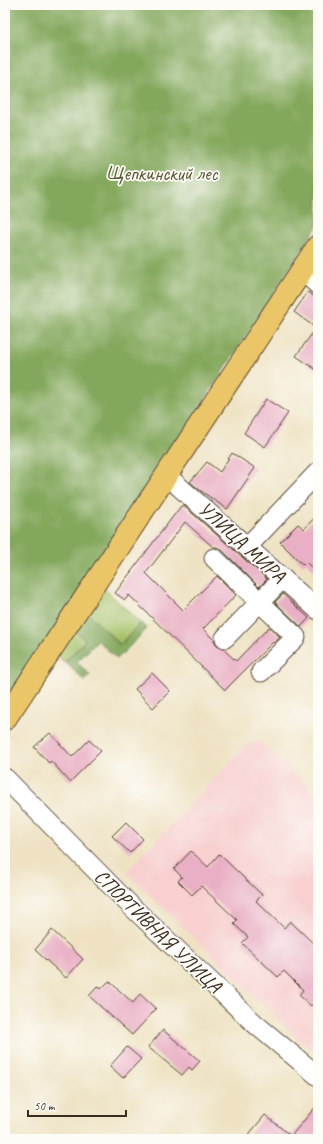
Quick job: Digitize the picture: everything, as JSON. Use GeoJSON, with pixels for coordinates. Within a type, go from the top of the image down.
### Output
{"type":"FeatureCollection","features":[{"type":"Feature","properties":{"kind":"main road"},"geometry":{"type":"LineString","coordinates":[[5,719],[318,246]]}},
{"type":"Feature","properties":{"kind":"street"},"geometry":{"type":"LineString","coordinates":[[302,270],[318,285]]}},
{"type":"Feature","properties":{"kind":"street"},"geometry":{"type":"LineString","coordinates":[[247,547],[318,472]]}},
{"type":"Feature","properties":{"kind":"street","name":"УЛИЦА МИРА"},"geometry":{"type":"LineString","coordinates":[[166,475],[318,610]]}},
{"type":"Feature","properties":{"kind":"street"},"geometry":{"type":"LineString","coordinates":[[214,558],[296,637],[261,672]]}},
{"type":"Feature","properties":{"kind":"street"},"geometry":{"type":"LineString","coordinates":[[225,638],[282,578]]}},
{"type":"Feature","properties":{"kind":"street","name":"СПОРТИВНАЯ УЛИЦА"},"geometry":{"type":"LineString","coordinates":[[5,778],[132,907],[254,1023],[318,1076]]}},
{"type":"Feature","properties":{"kind":"shaded area"},"geometry":{"type":"Polygon","coordinates":[[[261,742],[318,797],[318,1055],[297,1038],[126,872],[246,745],[261,742]]]}},
{"type":"Feature","properties":{"kind":"green space","name":"Щепкинский лес"},"geometry":{"type":"Polygon","coordinates":[[[5,5],[318,5],[318,225],[5,706],[5,5]]]}},
{"type":"Feature","properties":{"kind":"green space"},"geometry":{"type":"Polygon","coordinates":[[[103,587],[140,623],[120,644],[86,611],[103,587]]]}},
{"type":"Feature","properties":{"kind":"green space"},"geometry":{"type":"Polygon","coordinates":[[[86,612],[120,645],[141,623],[147,629],[117,659],[98,641],[77,662],[90,675],[84,681],[65,662],[86,640],[74,629],[86,612]]]}},
{"type":"Feature","properties":{"kind":"green space"},"geometry":{"type":"Polygon","coordinates":[[[74,630],[85,640],[64,662],[56,654],[74,630]]]}},
{"type":"Feature","properties":{"kind":"building"},"geometry":{"type":"Polygon","coordinates":[[[308,292],[318,299],[318,371],[296,356],[316,328],[294,312],[308,292]]]}},
{"type":"Feature","properties":{"kind":"building"},"geometry":{"type":"Polygon","coordinates":[[[266,399],[288,413],[265,447],[244,433],[266,399]]]}},
{"type":"Feature","properties":{"kind":"building"},"geometry":{"type":"Polygon","coordinates":[[[232,453],[255,468],[227,509],[190,482],[207,462],[220,472],[232,453]]]}},
{"type":"Feature","properties":{"kind":"building"},"geometry":{"type":"Polygon","coordinates":[[[181,506],[184,506],[267,579],[259,587],[222,550],[217,547],[213,547],[185,522],[146,573],[183,610],[217,576],[236,595],[203,629],[214,640],[217,646],[223,649],[236,661],[269,627],[280,637],[274,643],[273,642],[225,690],[129,595],[125,600],[115,593],[181,506]]]}},
{"type":"Feature","properties":{"kind":"building"},"geometry":{"type":"Polygon","coordinates":[[[318,514],[318,574],[306,562],[303,565],[280,542],[298,524],[304,529],[318,514]]]}},
{"type":"Feature","properties":{"kind":"building"},"geometry":{"type":"Polygon","coordinates":[[[283,594],[309,618],[301,627],[275,602],[283,594]]]}},
{"type":"Feature","properties":{"kind":"building"},"geometry":{"type":"Polygon","coordinates":[[[152,673],[170,691],[153,708],[135,689],[152,673]]]}},
{"type":"Feature","properties":{"kind":"building"},"geometry":{"type":"Polygon","coordinates":[[[50,733],[72,757],[89,740],[101,751],[70,782],[51,761],[49,763],[34,747],[50,733]]]}},
{"type":"Feature","properties":{"kind":"building"},"geometry":{"type":"Polygon","coordinates":[[[126,822],[143,839],[130,853],[112,836],[126,822]]]}},
{"type":"Feature","properties":{"kind":"building"},"geometry":{"type":"Polygon","coordinates":[[[191,851],[208,867],[219,854],[262,895],[256,901],[284,928],[290,921],[318,948],[318,998],[311,1006],[299,995],[303,990],[284,971],[278,977],[242,943],[248,937],[234,924],[237,920],[201,886],[192,895],[178,881],[182,877],[174,869],[191,851]]]}},
{"type":"Feature","properties":{"kind":"building"},"geometry":{"type":"Polygon","coordinates":[[[52,930],[83,959],[66,978],[35,950],[52,930]]]}},
{"type":"Feature","properties":{"kind":"building"},"geometry":{"type":"Polygon","coordinates":[[[109,981],[133,1003],[140,994],[156,1009],[132,1035],[89,996],[98,986],[101,989],[109,981]]]}},
{"type":"Feature","properties":{"kind":"building"},"geometry":{"type":"Polygon","coordinates":[[[163,1030],[200,1061],[192,1070],[189,1067],[182,1075],[148,1047],[163,1030]]]}},
{"type":"Feature","properties":{"kind":"building"},"geometry":{"type":"Polygon","coordinates":[[[127,1047],[141,1059],[123,1078],[110,1066],[127,1047]]]}},
{"type":"Feature","properties":{"kind":"building"},"geometry":{"type":"Polygon","coordinates":[[[318,1104],[318,1139],[245,1139],[265,1115],[291,1136],[318,1104]]]}}]}
